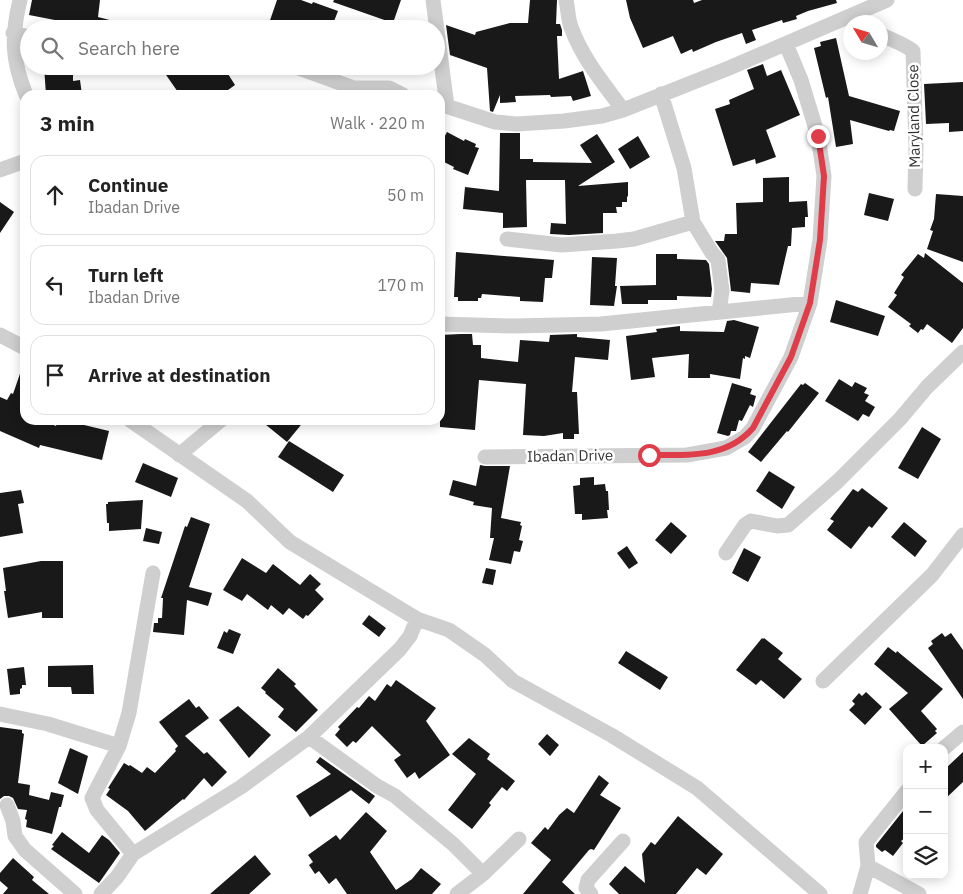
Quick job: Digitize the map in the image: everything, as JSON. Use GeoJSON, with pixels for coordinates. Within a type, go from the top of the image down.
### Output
{"type":"FeatureCollection","features":[{"type":"Feature","properties":{"kind":"street"},"geometry":{"type":"LineString","coordinates":[[20,0],[13,33],[17,68],[24,90]]}},
{"type":"Feature","properties":{"kind":"street"},"geometry":{"type":"LineString","coordinates":[[433,0],[435,20]]}},
{"type":"Feature","properties":{"kind":"street"},"geometry":{"type":"LineString","coordinates":[[566,0],[570,26],[579,46],[623,110]]}},
{"type":"Feature","properties":{"kind":"street"},"geometry":{"type":"LineString","coordinates":[[445,106],[486,120],[517,124],[602,116],[623,110],[786,44],[887,0]]}},
{"type":"Feature","properties":{"kind":"street"},"geometry":{"type":"LineString","coordinates":[[13,33],[20,35]]}},
{"type":"Feature","properties":{"kind":"street","name":"Maryland Close"},"geometry":{"type":"LineString","coordinates":[[888,38],[904,44],[913,51],[916,147],[915,189]]}},
{"type":"Feature","properties":{"kind":"street","name":"Ibadan Drive"},"geometry":{"type":"LineString","coordinates":[[485,457],[687,455],[726,448],[745,437],[753,428],[791,357],[810,303],[820,240],[824,176],[818,136],[801,80],[786,44]]}},
{"type":"Feature","properties":{"kind":"street"},"geometry":{"type":"LineString","coordinates":[[318,75],[354,88],[389,88],[393,90]]}},
{"type":"Feature","properties":{"kind":"street"},"geometry":{"type":"LineString","coordinates":[[440,75],[442,90]]}},
{"type":"Feature","properties":{"kind":"street"},"geometry":{"type":"LineString","coordinates":[[661,94],[684,168],[694,222],[718,260],[722,291],[719,312]]}},
{"type":"Feature","properties":{"kind":"street"},"geometry":{"type":"LineString","coordinates":[[0,170],[20,163]]}},
{"type":"Feature","properties":{"kind":"street"},"geometry":{"type":"LineString","coordinates":[[507,239],[562,245],[617,241],[634,239],[694,222]]}},
{"type":"Feature","properties":{"kind":"street"},"geometry":{"type":"LineString","coordinates":[[445,324],[514,326],[601,324],[810,303]]}},
{"type":"Feature","properties":{"kind":"street"},"geometry":{"type":"LineString","coordinates":[[0,335],[20,345]]}},
{"type":"Feature","properties":{"kind":"street"},"geometry":{"type":"LineString","coordinates":[[726,553],[745,525],[751,521],[777,526],[788,525],[838,481],[963,352]]}},
{"type":"Feature","properties":{"kind":"street"},"geometry":{"type":"LineString","coordinates":[[137,425],[247,501],[290,542],[417,619],[448,630],[485,654],[513,681],[610,735],[697,788],[820,894]]}},
{"type":"Feature","properties":{"kind":"street"},"geometry":{"type":"LineString","coordinates":[[180,455],[215,425]]}},
{"type":"Feature","properties":{"kind":"street"},"geometry":{"type":"LineString","coordinates":[[823,681],[932,575],[963,535]]}},
{"type":"Feature","properties":{"kind":"street"},"geometry":{"type":"LineString","coordinates":[[133,854],[97,810],[92,798],[119,746],[130,713],[153,573]]}},
{"type":"Feature","properties":{"kind":"street"},"geometry":{"type":"LineString","coordinates":[[100,894],[117,877],[133,854],[241,787],[309,737],[400,649],[410,636],[417,619]]}},
{"type":"Feature","properties":{"kind":"street"},"geometry":{"type":"LineString","coordinates":[[0,714],[48,724],[119,746]]}},
{"type":"Feature","properties":{"kind":"street"},"geometry":{"type":"LineString","coordinates":[[948,745],[963,732]]}},
{"type":"Feature","properties":{"kind":"street"},"geometry":{"type":"LineString","coordinates":[[309,737],[377,786],[395,796],[453,844],[483,874]]}},
{"type":"Feature","properties":{"kind":"street"},"geometry":{"type":"LineString","coordinates":[[860,894],[868,866],[866,842],[903,796]]}},
{"type":"Feature","properties":{"kind":"street"},"geometry":{"type":"LineString","coordinates":[[7,805],[13,821],[15,836],[25,850],[75,894]]}},
{"type":"Feature","properties":{"kind":"street"},"geometry":{"type":"LineString","coordinates":[[457,894],[483,874],[519,839]]}},
{"type":"Feature","properties":{"kind":"street"},"geometry":{"type":"LineString","coordinates":[[591,894],[586,888],[588,880],[623,841]]}},
{"type":"Feature","properties":{"kind":"street"},"geometry":{"type":"LineString","coordinates":[[868,866],[919,894]]}},
{"type":"Feature","properties":{"kind":"building"},"geometry":{"type":"Polygon","coordinates":[[[32,0],[100,0],[98,17],[110,20],[55,20],[29,15],[32,0]]]}},
{"type":"Feature","properties":{"kind":"building"},"geometry":{"type":"Polygon","coordinates":[[[277,0],[301,0],[312,4],[313,2],[338,11],[334,20],[270,20],[277,0]]]}},
{"type":"Feature","properties":{"kind":"building"},"geometry":{"type":"Polygon","coordinates":[[[334,0],[401,0],[394,20],[384,20],[333,2],[334,0]]]}},
{"type":"Feature","properties":{"kind":"building"},"geometry":{"type":"Polygon","coordinates":[[[530,0],[557,0],[556,24],[560,24],[562,30],[562,36],[557,36],[559,79],[583,71],[591,96],[573,101],[571,96],[515,96],[516,102],[500,103],[500,95],[493,112],[490,111],[487,68],[450,55],[446,25],[475,35],[476,32],[510,23],[528,23],[530,0]]]}},
{"type":"Feature","properties":{"kind":"building"},"geometry":{"type":"Polygon","coordinates":[[[626,0],[693,0],[694,3],[702,0],[836,0],[837,3],[808,11],[796,16],[797,19],[783,23],[782,20],[752,30],[756,40],[746,44],[742,33],[693,52],[692,49],[681,54],[673,36],[643,48],[630,18],[626,0]]]}},
{"type":"Feature","properties":{"kind":"building"},"geometry":{"type":"Polygon","coordinates":[[[836,38],[849,96],[900,111],[894,131],[850,120],[853,144],[836,147],[828,97],[826,98],[814,48],[821,46],[820,42],[836,38]]]}},
{"type":"Feature","properties":{"kind":"building"},"geometry":{"type":"Polygon","coordinates":[[[763,64],[767,76],[781,70],[800,115],[766,130],[776,157],[756,164],[755,159],[733,166],[715,109],[730,104],[729,100],[754,89],[747,70],[763,64]]]}},
{"type":"Feature","properties":{"kind":"building"},"geometry":{"type":"Polygon","coordinates":[[[45,75],[73,75],[73,81],[80,80],[81,90],[46,90],[45,75]]]}},
{"type":"Feature","properties":{"kind":"building"},"geometry":{"type":"Polygon","coordinates":[[[166,75],[229,75],[235,85],[228,90],[177,90],[166,75]]]}},
{"type":"Feature","properties":{"kind":"building"},"geometry":{"type":"Polygon","coordinates":[[[963,82],[963,131],[949,132],[949,123],[926,124],[924,84],[963,82]]]}},
{"type":"Feature","properties":{"kind":"building"},"geometry":{"type":"Polygon","coordinates":[[[447,132],[464,141],[465,139],[476,144],[475,147],[479,148],[468,175],[453,169],[454,167],[445,162],[445,136],[447,132]]]}},
{"type":"Feature","properties":{"kind":"building"},"geometry":{"type":"Polygon","coordinates":[[[500,133],[520,133],[520,159],[533,159],[533,162],[592,163],[580,145],[597,134],[615,162],[578,186],[628,182],[627,202],[622,202],[622,207],[616,207],[617,213],[603,213],[603,233],[569,235],[550,234],[551,223],[566,224],[565,180],[526,180],[527,227],[503,228],[503,213],[463,209],[465,187],[499,191],[500,133]]]}},
{"type":"Feature","properties":{"kind":"building"},"geometry":{"type":"Polygon","coordinates":[[[638,136],[650,157],[630,169],[618,149],[638,136]]]}},
{"type":"Feature","properties":{"kind":"building"},"geometry":{"type":"Polygon","coordinates":[[[789,177],[789,202],[807,201],[808,217],[805,217],[805,227],[792,228],[791,246],[788,246],[779,285],[751,283],[750,293],[731,291],[727,258],[715,241],[724,241],[725,234],[737,234],[736,203],[763,202],[763,178],[789,177]]]}},
{"type":"Feature","properties":{"kind":"building"},"geometry":{"type":"Polygon","coordinates":[[[869,193],[894,199],[888,221],[864,215],[869,193]]]}},
{"type":"Feature","properties":{"kind":"building"},"geometry":{"type":"Polygon","coordinates":[[[936,194],[963,196],[963,262],[927,249],[933,231],[930,230],[934,219],[936,194]]]}},
{"type":"Feature","properties":{"kind":"building"},"geometry":{"type":"Polygon","coordinates":[[[0,202],[14,212],[0,233],[0,202]]]}},
{"type":"Feature","properties":{"kind":"building"},"geometry":{"type":"Polygon","coordinates":[[[456,252],[554,260],[552,278],[545,278],[543,302],[520,301],[520,297],[482,294],[478,301],[458,301],[458,297],[454,297],[456,252]]]}},
{"type":"Feature","properties":{"kind":"building"},"geometry":{"type":"Polygon","coordinates":[[[925,253],[963,283],[963,328],[952,343],[927,324],[918,333],[909,326],[911,324],[888,307],[897,295],[894,293],[904,277],[901,275],[918,254],[924,258],[925,253]]]}},
{"type":"Feature","properties":{"kind":"building"},"geometry":{"type":"Polygon","coordinates":[[[656,254],[677,254],[677,259],[706,260],[709,264],[711,297],[677,296],[677,300],[648,300],[648,304],[622,304],[620,286],[656,285],[656,254]]]}},
{"type":"Feature","properties":{"kind":"building"},"geometry":{"type":"Polygon","coordinates":[[[592,257],[617,258],[615,286],[617,286],[614,306],[590,305],[592,257]]]}},
{"type":"Feature","properties":{"kind":"building"},"geometry":{"type":"Polygon","coordinates":[[[836,300],[885,316],[878,336],[830,322],[836,300]]]}},
{"type":"Feature","properties":{"kind":"building"},"geometry":{"type":"Polygon","coordinates":[[[734,320],[759,327],[750,358],[745,356],[745,359],[743,358],[740,379],[710,374],[710,378],[688,378],[689,354],[652,358],[655,377],[631,380],[626,336],[657,332],[656,329],[680,326],[680,331],[724,332],[727,321],[734,320]]]}},
{"type":"Feature","properties":{"kind":"building"},"geometry":{"type":"Polygon","coordinates":[[[472,334],[473,345],[481,345],[481,358],[518,362],[520,340],[549,342],[550,335],[577,334],[577,337],[610,340],[608,360],[575,357],[572,392],[577,392],[579,434],[574,434],[574,439],[563,439],[563,433],[544,436],[523,435],[526,384],[479,380],[475,430],[440,427],[440,425],[445,425],[445,335],[472,334]]]}},
{"type":"Feature","properties":{"kind":"building"},"geometry":{"type":"Polygon","coordinates":[[[20,374],[20,425],[84,425],[109,431],[102,460],[40,445],[39,448],[0,431],[0,397],[7,400],[11,393],[13,394],[20,374]]]}},
{"type":"Feature","properties":{"kind":"building"},"geometry":{"type":"Polygon","coordinates":[[[839,379],[852,387],[855,382],[867,388],[864,393],[869,395],[865,401],[875,407],[869,417],[863,414],[858,421],[825,401],[839,379]]]}},
{"type":"Feature","properties":{"kind":"building"},"geometry":{"type":"Polygon","coordinates":[[[732,383],[752,389],[750,394],[756,396],[753,407],[750,405],[742,421],[739,420],[736,431],[731,431],[728,436],[717,433],[732,383]]]}},
{"type":"Feature","properties":{"kind":"building"},"geometry":{"type":"Polygon","coordinates":[[[805,383],[819,393],[761,462],[748,452],[801,384],[805,383]]]}},
{"type":"Feature","properties":{"kind":"building"},"geometry":{"type":"Polygon","coordinates":[[[266,425],[301,425],[287,442],[266,425]]]}},
{"type":"Feature","properties":{"kind":"building"},"geometry":{"type":"Polygon","coordinates":[[[922,427],[941,439],[918,479],[898,468],[922,427]]]}},
{"type":"Feature","properties":{"kind":"building"},"geometry":{"type":"Polygon","coordinates":[[[289,441],[344,475],[333,492],[278,457],[289,441]]]}},
{"type":"Feature","properties":{"kind":"building"},"geometry":{"type":"Polygon","coordinates":[[[143,463],[178,478],[171,497],[135,482],[143,463]]]}},
{"type":"Feature","properties":{"kind":"building"},"geometry":{"type":"Polygon","coordinates":[[[480,465],[510,466],[501,518],[521,522],[519,540],[523,541],[520,552],[514,551],[511,564],[489,560],[494,538],[490,538],[492,508],[473,505],[474,502],[449,495],[453,480],[476,486],[480,465]]]}},
{"type":"Feature","properties":{"kind":"building"},"geometry":{"type":"Polygon","coordinates":[[[769,471],[795,487],[782,509],[756,491],[769,471]]]}},
{"type":"Feature","properties":{"kind":"building"},"geometry":{"type":"Polygon","coordinates":[[[594,477],[594,485],[605,484],[606,491],[608,491],[608,518],[582,520],[582,514],[575,514],[573,486],[580,485],[580,478],[594,477]]]}},
{"type":"Feature","properties":{"kind":"building"},"geometry":{"type":"Polygon","coordinates":[[[862,488],[888,508],[872,528],[869,526],[851,549],[827,530],[834,521],[830,519],[853,489],[858,492],[862,488]]]}},
{"type":"Feature","properties":{"kind":"building"},"geometry":{"type":"Polygon","coordinates":[[[21,490],[24,503],[18,504],[23,533],[0,537],[0,493],[21,490]]]}},
{"type":"Feature","properties":{"kind":"building"},"geometry":{"type":"Polygon","coordinates":[[[143,500],[141,529],[109,531],[106,504],[108,502],[143,500]]]}},
{"type":"Feature","properties":{"kind":"building"},"geometry":{"type":"Polygon","coordinates":[[[191,517],[210,524],[189,587],[212,593],[208,606],[187,600],[184,635],[153,632],[154,623],[158,623],[158,618],[162,618],[163,598],[161,598],[185,526],[187,527],[191,517]]]}},
{"type":"Feature","properties":{"kind":"building"},"geometry":{"type":"Polygon","coordinates":[[[671,522],[687,536],[671,554],[655,540],[671,522]]]}},
{"type":"Feature","properties":{"kind":"building"},"geometry":{"type":"Polygon","coordinates":[[[904,522],[927,541],[915,557],[891,537],[904,522]]]}},
{"type":"Feature","properties":{"kind":"building"},"geometry":{"type":"Polygon","coordinates":[[[146,528],[162,532],[159,544],[143,541],[146,528]]]}},
{"type":"Feature","properties":{"kind":"building"},"geometry":{"type":"Polygon","coordinates":[[[627,546],[638,563],[629,569],[617,553],[627,546]]]}},
{"type":"Feature","properties":{"kind":"building"},"geometry":{"type":"Polygon","coordinates":[[[744,548],[761,557],[748,582],[732,573],[744,548]]]}},
{"type":"Feature","properties":{"kind":"building"},"geometry":{"type":"Polygon","coordinates":[[[242,558],[266,573],[273,564],[300,585],[310,574],[321,584],[315,590],[324,599],[303,619],[289,608],[283,615],[271,605],[268,610],[247,594],[242,601],[223,590],[242,558]]]}},
{"type":"Feature","properties":{"kind":"building"},"geometry":{"type":"Polygon","coordinates":[[[41,561],[63,561],[63,618],[42,618],[42,612],[8,618],[3,568],[41,561]]]}},
{"type":"Feature","properties":{"kind":"building"},"geometry":{"type":"Polygon","coordinates":[[[486,568],[496,570],[493,585],[482,583],[486,568]]]}},
{"type":"Feature","properties":{"kind":"building"},"geometry":{"type":"Polygon","coordinates":[[[369,615],[386,628],[379,637],[362,624],[369,615]]]}},
{"type":"Feature","properties":{"kind":"building"},"geometry":{"type":"Polygon","coordinates":[[[229,629],[241,634],[233,654],[217,648],[224,631],[227,633],[229,629]]]}},
{"type":"Feature","properties":{"kind":"building"},"geometry":{"type":"Polygon","coordinates":[[[942,633],[945,637],[951,633],[963,650],[963,699],[928,648],[933,644],[931,641],[942,633]]]}},
{"type":"Feature","properties":{"kind":"building"},"geometry":{"type":"Polygon","coordinates":[[[762,638],[783,653],[778,659],[802,679],[784,699],[761,680],[756,685],[736,670],[762,638]]]}},
{"type":"Feature","properties":{"kind":"building"},"geometry":{"type":"Polygon","coordinates":[[[888,647],[896,653],[897,651],[943,689],[921,711],[937,729],[935,731],[937,733],[924,744],[920,744],[889,709],[908,693],[874,664],[888,647]]]}},
{"type":"Feature","properties":{"kind":"building"},"geometry":{"type":"Polygon","coordinates":[[[626,651],[668,677],[660,690],[618,663],[626,651]]]}},
{"type":"Feature","properties":{"kind":"building"},"geometry":{"type":"Polygon","coordinates":[[[93,665],[94,694],[72,694],[71,687],[48,687],[48,666],[93,665]]]}},
{"type":"Feature","properties":{"kind":"building"},"geometry":{"type":"Polygon","coordinates":[[[24,667],[26,685],[22,685],[20,694],[10,695],[7,669],[24,667]]]}},
{"type":"Feature","properties":{"kind":"building"},"geometry":{"type":"Polygon","coordinates":[[[278,668],[296,684],[294,686],[318,710],[296,732],[278,717],[284,709],[261,688],[278,668]]]}},
{"type":"Feature","properties":{"kind":"building"},"geometry":{"type":"Polygon","coordinates":[[[396,680],[436,708],[426,721],[450,755],[419,779],[415,772],[407,778],[394,760],[401,755],[372,726],[356,743],[353,741],[347,747],[335,735],[340,729],[338,727],[369,696],[375,701],[387,684],[391,687],[396,680]]]}},
{"type":"Feature","properties":{"kind":"building"},"geometry":{"type":"Polygon","coordinates":[[[866,692],[882,707],[865,725],[849,710],[855,704],[852,701],[859,693],[862,696],[866,692]]]}},
{"type":"Feature","properties":{"kind":"building"},"geometry":{"type":"Polygon","coordinates":[[[189,699],[196,708],[199,706],[209,718],[185,736],[204,754],[207,752],[227,772],[212,787],[204,778],[184,800],[145,831],[128,811],[106,795],[110,789],[108,788],[124,763],[142,773],[147,767],[155,773],[176,751],[175,749],[178,746],[159,722],[189,699]]]}},
{"type":"Feature","properties":{"kind":"building"},"geometry":{"type":"Polygon","coordinates":[[[238,706],[271,735],[249,758],[219,720],[238,706]]]}},
{"type":"Feature","properties":{"kind":"building"},"geometry":{"type":"Polygon","coordinates":[[[0,727],[22,730],[24,734],[18,783],[30,785],[29,795],[49,800],[51,792],[64,795],[52,834],[26,827],[27,810],[18,809],[13,798],[9,796],[4,796],[0,799],[0,727]]]}},
{"type":"Feature","properties":{"kind":"building"},"geometry":{"type":"Polygon","coordinates":[[[547,734],[559,745],[550,756],[538,744],[547,734]]]}},
{"type":"Feature","properties":{"kind":"building"},"geometry":{"type":"Polygon","coordinates":[[[469,738],[490,754],[487,759],[515,781],[507,791],[502,787],[489,803],[491,805],[472,829],[448,810],[476,774],[452,754],[469,738]]]}},
{"type":"Feature","properties":{"kind":"building"},"geometry":{"type":"Polygon","coordinates":[[[70,748],[88,756],[78,794],[58,783],[70,748]]]}},
{"type":"Feature","properties":{"kind":"building"},"geometry":{"type":"Polygon","coordinates":[[[963,752],[963,782],[948,796],[948,789],[948,766],[963,752]]]}},
{"type":"Feature","properties":{"kind":"building"},"geometry":{"type":"Polygon","coordinates":[[[320,757],[375,796],[369,804],[351,790],[310,817],[296,796],[331,774],[316,762],[320,757]]]}},
{"type":"Feature","properties":{"kind":"building"},"geometry":{"type":"Polygon","coordinates":[[[599,775],[609,783],[600,795],[621,808],[594,850],[589,850],[562,882],[575,894],[523,894],[551,860],[531,843],[545,827],[548,830],[567,808],[574,813],[599,775]]]}},
{"type":"Feature","properties":{"kind":"building"},"geometry":{"type":"Polygon","coordinates":[[[903,811],[903,839],[901,841],[903,843],[893,856],[885,850],[882,852],[876,845],[903,811]]]}},
{"type":"Feature","properties":{"kind":"building"},"geometry":{"type":"Polygon","coordinates":[[[366,812],[387,831],[370,852],[396,890],[412,879],[421,868],[441,884],[432,894],[347,894],[336,878],[329,884],[319,871],[315,874],[309,865],[313,862],[308,855],[336,835],[340,840],[366,812]]]}},
{"type":"Feature","properties":{"kind":"building"},"geometry":{"type":"Polygon","coordinates":[[[678,816],[723,854],[706,875],[697,868],[676,894],[619,894],[609,884],[625,866],[645,883],[642,854],[651,842],[655,845],[678,816]]]}},
{"type":"Feature","properties":{"kind":"building"},"geometry":{"type":"Polygon","coordinates":[[[62,832],[89,853],[102,835],[120,853],[99,883],[51,849],[62,832]]]}},
{"type":"Feature","properties":{"kind":"building"},"geometry":{"type":"Polygon","coordinates":[[[255,855],[271,874],[249,894],[210,894],[255,855]]]}},
{"type":"Feature","properties":{"kind":"building"},"geometry":{"type":"Polygon","coordinates":[[[13,858],[34,877],[32,880],[49,894],[3,894],[8,888],[0,881],[0,873],[13,858]]]}},
{"type":"Feature","properties":{"kind":"route"},"geometry":{"type":"LineString","coordinates":[[649,455],[687,455],[709,452],[726,448],[745,437],[753,428],[791,357],[810,303],[817,268],[824,176],[818,136]]}}]}
